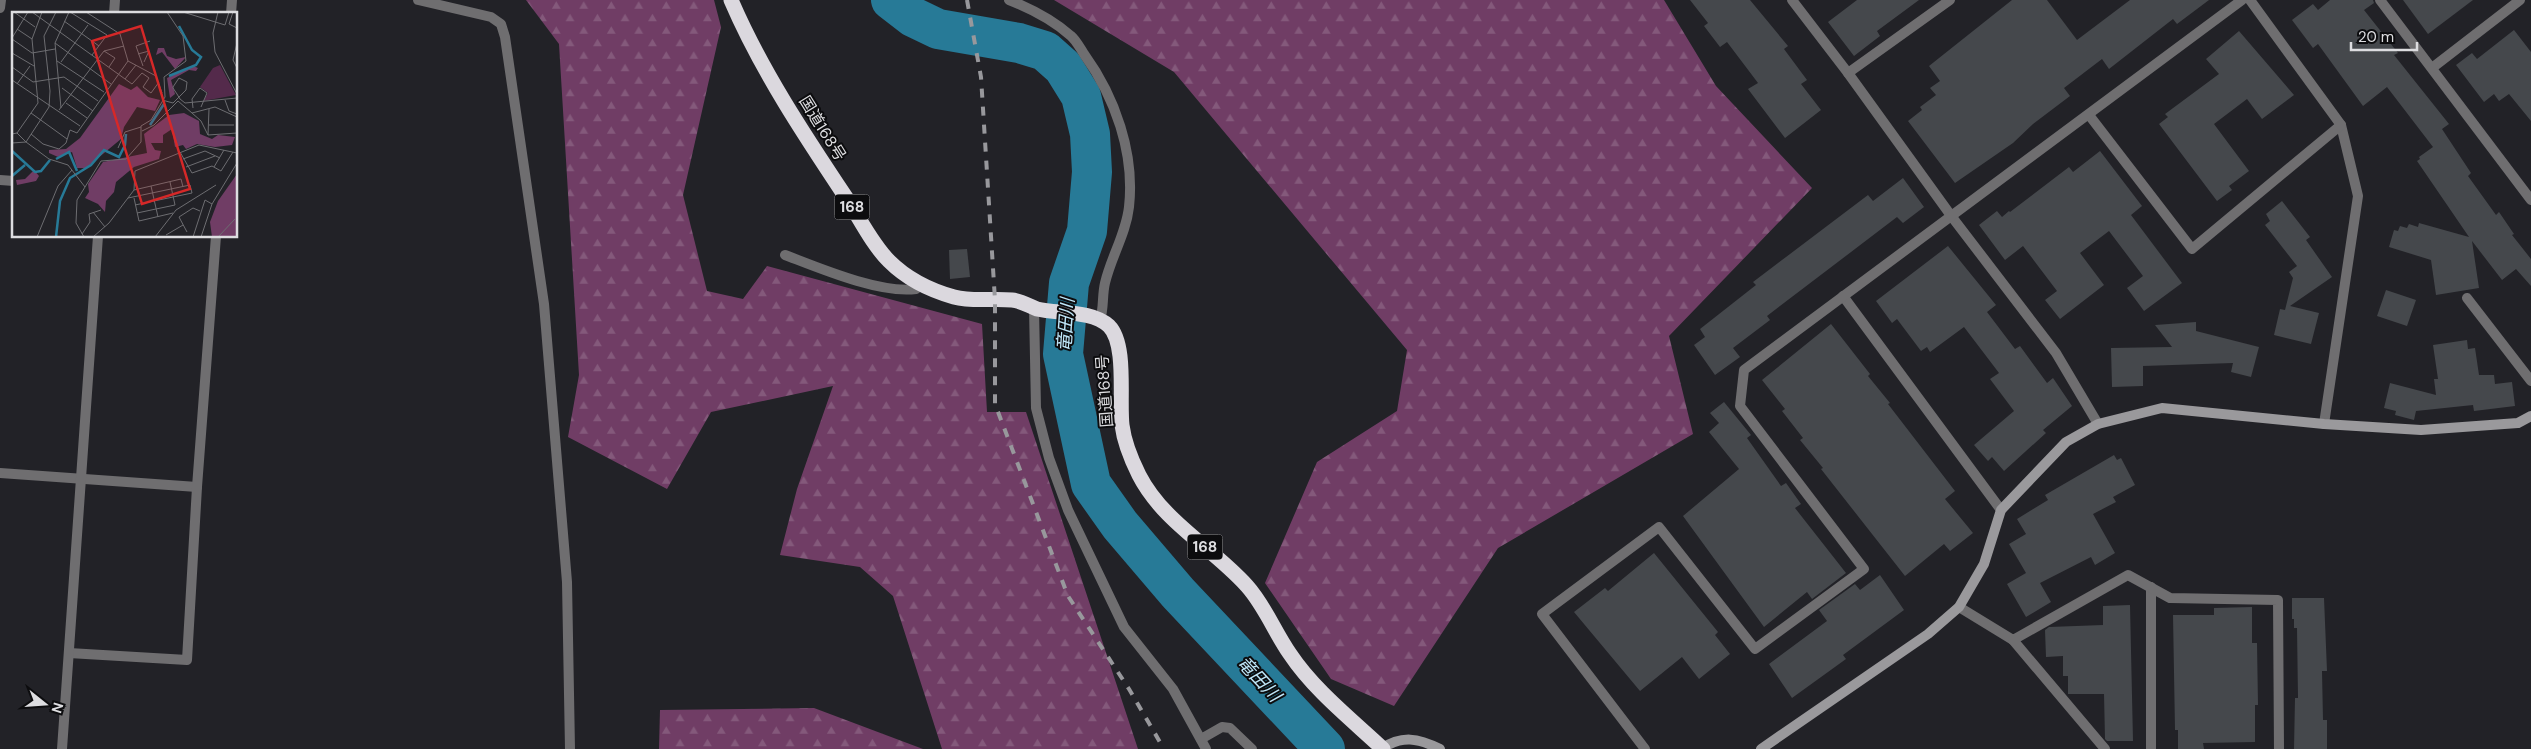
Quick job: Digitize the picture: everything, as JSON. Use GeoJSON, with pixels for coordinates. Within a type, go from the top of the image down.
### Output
{"type":"FeatureCollection","features":[{"type":"Feature","properties":{"kind":"highway","name":"国道168号"},"geometry":{"type":"LineString","coordinates":[[732,0],[763,63],[812,147],[881,250],[903,274],[920,284],[953,297],[972,300],[1013,300],[1034,308],[1096,319],[1108,324],[1117,336],[1122,427],[1139,474],[1150,494],[1164,510],[1252,591],[1290,655],[1308,677],[1382,749]]}},
{"type":"Feature","properties":{"kind":"street"},"geometry":{"type":"LineString","coordinates":[[0,8],[1,0]]}},
{"type":"Feature","properties":{"kind":"street"},"geometry":{"type":"LineString","coordinates":[[418,0],[491,16],[501,24],[505,37],[544,304],[567,582],[570,749]]}},
{"type":"Feature","properties":{"kind":"street"},"geometry":{"type":"LineString","coordinates":[[1009,0],[1037,10],[1072,36],[1099,74],[1117,115],[1129,176],[1129,207],[1122,237],[1105,282],[1096,319]]}},
{"type":"Feature","properties":{"kind":"street"},"geometry":{"type":"LineString","coordinates":[[1792,0],[1848,73],[1952,218],[2056,353],[2098,424]]}},
{"type":"Feature","properties":{"kind":"street"},"geometry":{"type":"LineString","coordinates":[[1848,73],[1950,0]]}},
{"type":"Feature","properties":{"kind":"street"},"geometry":{"type":"LineString","coordinates":[[1645,749],[1542,614],[1659,527],[1755,649],[1864,569],[1740,406],[1744,370],[1952,218],[2242,0]]}},
{"type":"Feature","properties":{"kind":"street"},"geometry":{"type":"LineString","coordinates":[[2250,0],[2341,125],[2358,196],[2324,424]]}},
{"type":"Feature","properties":{"kind":"street"},"geometry":{"type":"LineString","coordinates":[[2380,0],[2531,200]]}},
{"type":"Feature","properties":{"kind":"street"},"geometry":{"type":"LineString","coordinates":[[2432,68],[2520,0]]}},
{"type":"Feature","properties":{"kind":"street"},"geometry":{"type":"LineString","coordinates":[[2089,115],[2192,249],[2341,125]]}},
{"type":"Feature","properties":{"kind":"street"},"geometry":{"type":"LineString","coordinates":[[62,749],[98,238]]}},
{"type":"Feature","properties":{"kind":"street"},"geometry":{"type":"LineString","coordinates":[[69,653],[187,660],[196,487],[216,238]]}},
{"type":"Feature","properties":{"kind":"street"},"geometry":{"type":"LineString","coordinates":[[785,255],[833,273],[896,289],[916,289],[920,284]]}},
{"type":"Feature","properties":{"kind":"street"},"geometry":{"type":"LineString","coordinates":[[1843,296],[2001,510]]}},
{"type":"Feature","properties":{"kind":"street"},"geometry":{"type":"LineString","coordinates":[[2467,298],[2531,381]]}},
{"type":"Feature","properties":{"kind":"street"},"geometry":{"type":"LineString","coordinates":[[1034,308],[1036,408],[1049,458],[1068,510],[1124,627],[1172,690],[1206,749]]}},
{"type":"Feature","properties":{"kind":"street"},"geometry":{"type":"LineString","coordinates":[[1761,749],[1928,634],[1960,607],[1984,564],[2001,510],[2066,442],[2098,424],[2162,408],[2324,424],[2421,430],[2518,423],[2531,416]]}},
{"type":"Feature","properties":{"kind":"street"},"geometry":{"type":"LineString","coordinates":[[0,473],[196,487]]}},
{"type":"Feature","properties":{"kind":"street"},"geometry":{"type":"LineString","coordinates":[[2013,640],[2128,574],[2170,598],[2278,600],[2279,749]]}},
{"type":"Feature","properties":{"kind":"street"},"geometry":{"type":"LineString","coordinates":[[2151,587],[2151,749]]}},
{"type":"Feature","properties":{"kind":"street"},"geometry":{"type":"LineString","coordinates":[[1960,607],[2013,640],[2105,749]]}},
{"type":"Feature","properties":{"kind":"street"},"geometry":{"type":"LineString","coordinates":[[1201,739],[1222,726],[1230,728],[1252,749]]}},
{"type":"Feature","properties":{"kind":"street"},"geometry":{"type":"LineString","coordinates":[[1382,749],[1395,740],[1409,738],[1440,749]]}},
{"type":"Feature","properties":{"kind":"green space"},"geometry":{"type":"Polygon","coordinates":[[[526,0],[714,0],[721,27],[683,195],[707,291],[743,299],[767,266],[982,324],[987,412],[1026,412],[1138,749],[942,749],[893,596],[860,567],[780,555],[797,489],[833,386],[711,412],[667,489],[568,437],[579,375],[559,44],[526,0]]]}},
{"type":"Feature","properties":{"kind":"green space"},"geometry":{"type":"Polygon","coordinates":[[[1054,0],[1664,0],[1716,86],[1812,188],[1669,336],[1693,434],[1498,548],[1394,706],[1331,679],[1265,583],[1317,462],[1397,411],[1407,350],[1174,72],[1054,0]]]}},
{"type":"Feature","properties":{"kind":"green space"},"geometry":{"type":"Polygon","coordinates":[[[814,708],[923,749],[659,749],[660,710],[814,708]]]}},
{"type":"Feature","properties":{"kind":"building"},"geometry":{"type":"Polygon","coordinates":[[[1690,0],[1750,0],[1788,46],[1784,49],[1807,80],[1801,84],[1821,110],[1785,138],[1748,89],[1758,83],[1727,42],[1720,47],[1704,26],[1708,23],[1690,0]]]}},
{"type":"Feature","properties":{"kind":"building"},"geometry":{"type":"Polygon","coordinates":[[[1857,0],[1919,0],[1877,31],[1880,36],[1854,56],[1828,22],[1857,0]]]}},
{"type":"Feature","properties":{"kind":"building"},"geometry":{"type":"Polygon","coordinates":[[[2012,0],[2047,0],[2077,40],[2130,0],[2209,0],[2177,24],[2173,19],[2109,69],[2102,59],[2064,88],[2070,96],[2033,124],[2013,143],[1955,183],[1908,121],[1922,110],[1920,107],[1936,95],[1930,88],[1940,81],[1929,66],[2012,0]]]}},
{"type":"Feature","properties":{"kind":"building"},"geometry":{"type":"Polygon","coordinates":[[[2330,0],[2373,0],[2374,3],[2364,10],[2398,53],[2394,55],[2449,124],[2442,129],[2471,173],[2468,176],[2496,215],[2499,212],[2514,234],[2512,235],[2531,259],[2531,286],[2516,269],[2502,280],[2472,241],[2479,288],[2436,295],[2431,260],[2389,247],[2394,230],[2398,231],[2400,226],[2407,228],[2409,224],[2418,227],[2419,223],[2469,237],[2417,161],[2420,159],[2419,157],[2433,147],[2387,87],[2363,106],[2318,44],[2313,48],[2292,20],[2313,4],[2318,10],[2330,0]]]}},
{"type":"Feature","properties":{"kind":"building"},"geometry":{"type":"Polygon","coordinates":[[[2403,0],[2473,0],[2428,34],[2403,0]]]}},
{"type":"Feature","properties":{"kind":"building"},"geometry":{"type":"Polygon","coordinates":[[[2514,30],[2531,52],[2531,121],[2509,94],[2499,101],[2494,94],[2484,102],[2456,65],[2472,53],[2477,59],[2514,30]]]}},
{"type":"Feature","properties":{"kind":"building"},"geometry":{"type":"Polygon","coordinates":[[[2239,31],[2294,95],[2262,119],[2247,99],[2214,124],[2249,171],[2229,186],[2232,190],[2217,201],[2159,124],[2168,117],[2165,114],[2219,74],[2206,59],[2239,31]]]}},
{"type":"Feature","properties":{"kind":"building"},"geometry":{"type":"Polygon","coordinates":[[[2100,151],[2142,206],[2131,215],[2182,283],[2144,311],[2127,288],[2143,276],[2109,231],[2080,253],[2104,285],[2060,319],[2045,300],[2057,291],[2023,246],[2005,260],[1979,225],[1997,211],[2002,217],[2069,167],[2073,172],[2100,151]]]}},
{"type":"Feature","properties":{"kind":"building"},"geometry":{"type":"Polygon","coordinates":[[[1903,178],[1924,207],[1903,223],[1897,217],[1767,316],[1770,320],[1733,348],[1740,357],[1715,375],[1694,345],[1705,337],[1700,329],[1756,285],[1753,282],[1868,195],[1873,201],[1903,178]]]}},
{"type":"Feature","properties":{"kind":"building"},"geometry":{"type":"Polygon","coordinates":[[[2282,201],[2310,237],[2306,240],[2332,277],[2290,306],[2319,313],[2311,344],[2274,335],[2280,309],[2285,310],[2293,278],[2289,272],[2297,266],[2265,225],[2270,221],[2266,214],[2282,201]]]}},
{"type":"Feature","properties":{"kind":"building"},"geometry":{"type":"Polygon","coordinates":[[[1948,246],[1996,305],[1987,312],[2015,349],[2020,346],[2047,383],[2053,378],[2072,406],[2043,430],[2046,433],[2004,471],[1992,457],[1988,461],[1974,445],[2014,411],[1990,379],[1999,373],[1964,327],[1930,352],[1927,347],[1921,351],[1897,319],[1892,323],[1876,301],[1948,246]]]}},
{"type":"Feature","properties":{"kind":"building"},"geometry":{"type":"Polygon","coordinates":[[[967,249],[970,277],[950,279],[949,250],[967,249]]]}},
{"type":"Feature","properties":{"kind":"building"},"geometry":{"type":"Polygon","coordinates":[[[2386,290],[2416,300],[2407,326],[2377,316],[2386,290]]]}},
{"type":"Feature","properties":{"kind":"building"},"geometry":{"type":"Polygon","coordinates":[[[2196,322],[2196,331],[2259,347],[2251,377],[2231,372],[2233,363],[2143,366],[2143,386],[2112,387],[2111,348],[2172,347],[2155,325],[2196,322]]]}},
{"type":"Feature","properties":{"kind":"building"},"geometry":{"type":"Polygon","coordinates":[[[1831,324],[1870,374],[1868,376],[1890,403],[1888,404],[1955,491],[1945,499],[1973,533],[1950,551],[1944,544],[1905,576],[1821,469],[1823,468],[1800,440],[1803,438],[1782,411],[1785,409],[1762,380],[1831,324]]]}},
{"type":"Feature","properties":{"kind":"building"},"geometry":{"type":"Polygon","coordinates":[[[2467,340],[2468,349],[2475,348],[2479,375],[2494,375],[2495,384],[2512,382],[2515,406],[2474,411],[2473,405],[2416,411],[2414,420],[2395,415],[2396,411],[2384,408],[2390,383],[2436,395],[2434,379],[2438,379],[2433,345],[2467,340]]]}},
{"type":"Feature","properties":{"kind":"building"},"geometry":{"type":"Polygon","coordinates":[[[1724,402],[1751,435],[1747,438],[1781,486],[1786,483],[1801,504],[1795,508],[1846,573],[1812,599],[1807,592],[1764,627],[1683,516],[1739,469],[1709,432],[1719,423],[1710,413],[1724,402]]]}},
{"type":"Feature","properties":{"kind":"building"},"geometry":{"type":"Polygon","coordinates":[[[2114,455],[2117,460],[2121,458],[2135,485],[2113,497],[2116,502],[2093,514],[2115,553],[2095,565],[2091,557],[2040,583],[2051,602],[2026,617],[2007,584],[2026,573],[2009,544],[2026,534],[2017,519],[2048,500],[2045,495],[2114,455]]]}},
{"type":"Feature","properties":{"kind":"building"},"geometry":{"type":"Polygon","coordinates":[[[1654,553],[1718,632],[1715,635],[1730,654],[1699,679],[1682,657],[1640,691],[1574,612],[1605,588],[1608,591],[1654,553]]]}},
{"type":"Feature","properties":{"kind":"building"},"geometry":{"type":"Polygon","coordinates":[[[1880,575],[1904,610],[1843,655],[1846,659],[1792,698],[1769,664],[1827,621],[1819,610],[1855,584],[1860,590],[1880,575]]]}},
{"type":"Feature","properties":{"kind":"building"},"geometry":{"type":"Polygon","coordinates":[[[2292,598],[2324,598],[2327,671],[2322,671],[2323,720],[2327,720],[2327,749],[2294,749],[2295,698],[2298,698],[2297,628],[2294,628],[2294,619],[2292,619],[2292,598]]]}},
{"type":"Feature","properties":{"kind":"building"},"geometry":{"type":"Polygon","coordinates":[[[2130,605],[2133,741],[2107,741],[2105,739],[2104,694],[2068,694],[2068,676],[2063,676],[2063,656],[2046,657],[2045,630],[2049,627],[2103,625],[2103,606],[2130,605]]]}},
{"type":"Feature","properties":{"kind":"building"},"geometry":{"type":"Polygon","coordinates":[[[2252,607],[2252,643],[2257,643],[2258,705],[2255,705],[2255,742],[2203,743],[2204,749],[2178,749],[2178,730],[2175,730],[2173,615],[2214,615],[2214,608],[2252,607]]]}},
{"type":"Feature","properties":{"kind":"waterway","name":"竜田川"},"geometry":{"type":"LineString","coordinates":[[891,0],[913,17],[938,29],[1019,43],[1045,51],[1063,67],[1081,96],[1090,134],[1092,172],[1087,231],[1069,283],[1063,354],[1091,484],[1120,525],[1178,593],[1325,749]]}},
{"type":"Feature","properties":{"kind":"railway"},"geometry":{"type":"LineString","coordinates":[[967,0],[981,77],[995,300],[995,404],[1068,596],[1129,689],[1164,749]]}}]}
